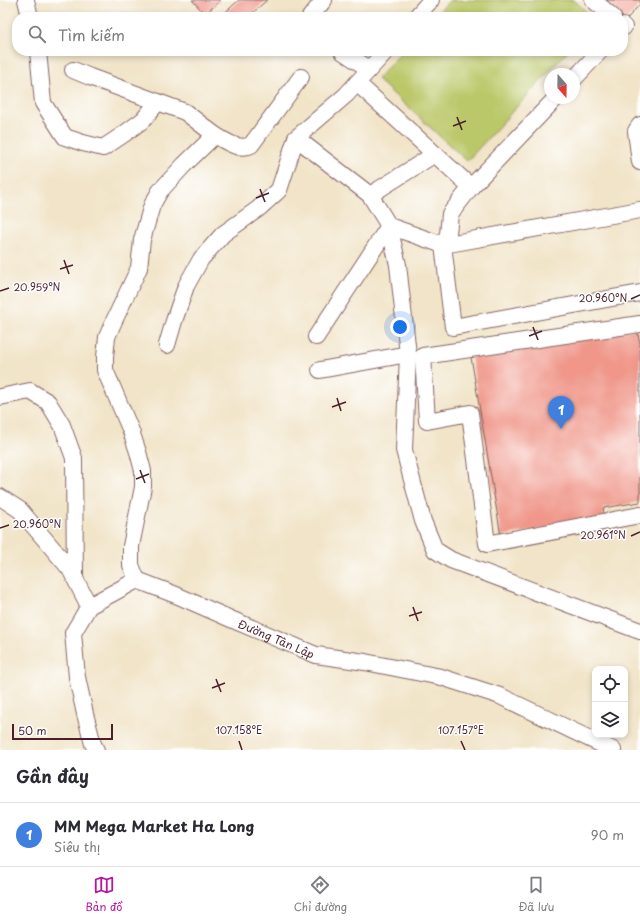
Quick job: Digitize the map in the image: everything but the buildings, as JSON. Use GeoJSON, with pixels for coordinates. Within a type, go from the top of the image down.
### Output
{"type":"FeatureCollection","features":[{"type":"Feature","properties":{"kind":"street"},"geometry":{"type":"LineString","coordinates":[[26,0],[29,12]]}},
{"type":"Feature","properties":{"kind":"street"},"geometry":{"type":"LineString","coordinates":[[314,12],[324,0]]}},
{"type":"Feature","properties":{"kind":"street"},"geometry":{"type":"LineString","coordinates":[[420,12],[431,0]]}},
{"type":"Feature","properties":{"kind":"street"},"geometry":{"type":"LineString","coordinates":[[592,0],[606,12]]}},
{"type":"Feature","properties":{"kind":"street"},"geometry":{"type":"LineString","coordinates":[[39,56],[44,103],[65,137],[103,148],[143,120],[158,102]]}},
{"type":"Feature","properties":{"kind":"street"},"geometry":{"type":"LineString","coordinates":[[350,56],[369,69]]}},
{"type":"Feature","properties":{"kind":"street"},"geometry":{"type":"LineString","coordinates":[[167,345],[186,286],[201,259],[223,234],[258,209],[279,190],[296,138],[346,95],[381,56]]}},
{"type":"Feature","properties":{"kind":"street"},"geometry":{"type":"LineString","coordinates":[[580,73],[595,56]]}},
{"type":"Feature","properties":{"kind":"street"},"geometry":{"type":"LineString","coordinates":[[73,70],[185,112],[214,135],[234,146],[246,147],[251,145],[301,77]]}},
{"type":"Feature","properties":{"kind":"street"},"geometry":{"type":"LineString","coordinates":[[357,83],[471,187]]}},
{"type":"Feature","properties":{"kind":"street"},"geometry":{"type":"LineString","coordinates":[[550,104],[471,187],[450,214],[448,234],[443,245],[453,327],[640,293]]}},
{"type":"Feature","properties":{"kind":"street"},"geometry":{"type":"LineString","coordinates":[[640,125],[636,131],[640,162]]}},
{"type":"Feature","properties":{"kind":"street"},"geometry":{"type":"LineString","coordinates":[[96,750],[91,737],[77,677],[73,633],[89,606],[137,580],[132,565],[131,546],[143,487],[142,471],[138,452],[131,431],[105,370],[107,337],[139,268],[142,240],[152,205],[160,191],[214,135]]}},
{"type":"Feature","properties":{"kind":"street"},"geometry":{"type":"LineString","coordinates":[[296,138],[370,195],[389,226],[398,265],[408,354],[404,450],[423,521],[435,550],[451,560],[640,631]]}},
{"type":"Feature","properties":{"kind":"street"},"geometry":{"type":"LineString","coordinates":[[370,195],[435,154]]}},
{"type":"Feature","properties":{"kind":"street"},"geometry":{"type":"LineString","coordinates":[[389,226],[443,245],[640,210]]}},
{"type":"Feature","properties":{"kind":"street"},"geometry":{"type":"LineString","coordinates":[[316,336],[389,226]]}},
{"type":"Feature","properties":{"kind":"street"},"geometry":{"type":"LineString","coordinates":[[640,324],[423,356],[427,421],[470,413],[487,544],[640,515]]}},
{"type":"Feature","properties":{"kind":"street"},"geometry":{"type":"LineString","coordinates":[[320,370],[408,354]]}},
{"type":"Feature","properties":{"kind":"street"},"geometry":{"type":"LineString","coordinates":[[0,397],[30,391],[48,402],[62,425],[74,458],[75,579]]}},
{"type":"Feature","properties":{"kind":"street"},"geometry":{"type":"LineString","coordinates":[[0,496],[20,510],[70,570],[89,606]]}},
{"type":"Feature","properties":{"kind":"street","name":"Đường Tân Lập"},"geometry":{"type":"LineString","coordinates":[[137,580],[176,594],[316,655],[366,662],[441,677],[500,696],[613,750]]}},
{"type":"Feature","properties":{"kind":"green space"},"geometry":{"type":"Polygon","coordinates":[[[450,0],[574,0],[587,12],[439,12],[450,0]]]}},
{"type":"Feature","properties":{"kind":"green space"},"geometry":{"type":"Polygon","coordinates":[[[398,56],[563,56],[552,68],[544,68],[544,77],[467,161],[377,79],[398,56]]]}},
{"type":"Feature","properties":{"kind":"place","name":"MM Mega Market Ha Long"},"geometry":{"type":"Point","coordinates":[561,429]}}]}
